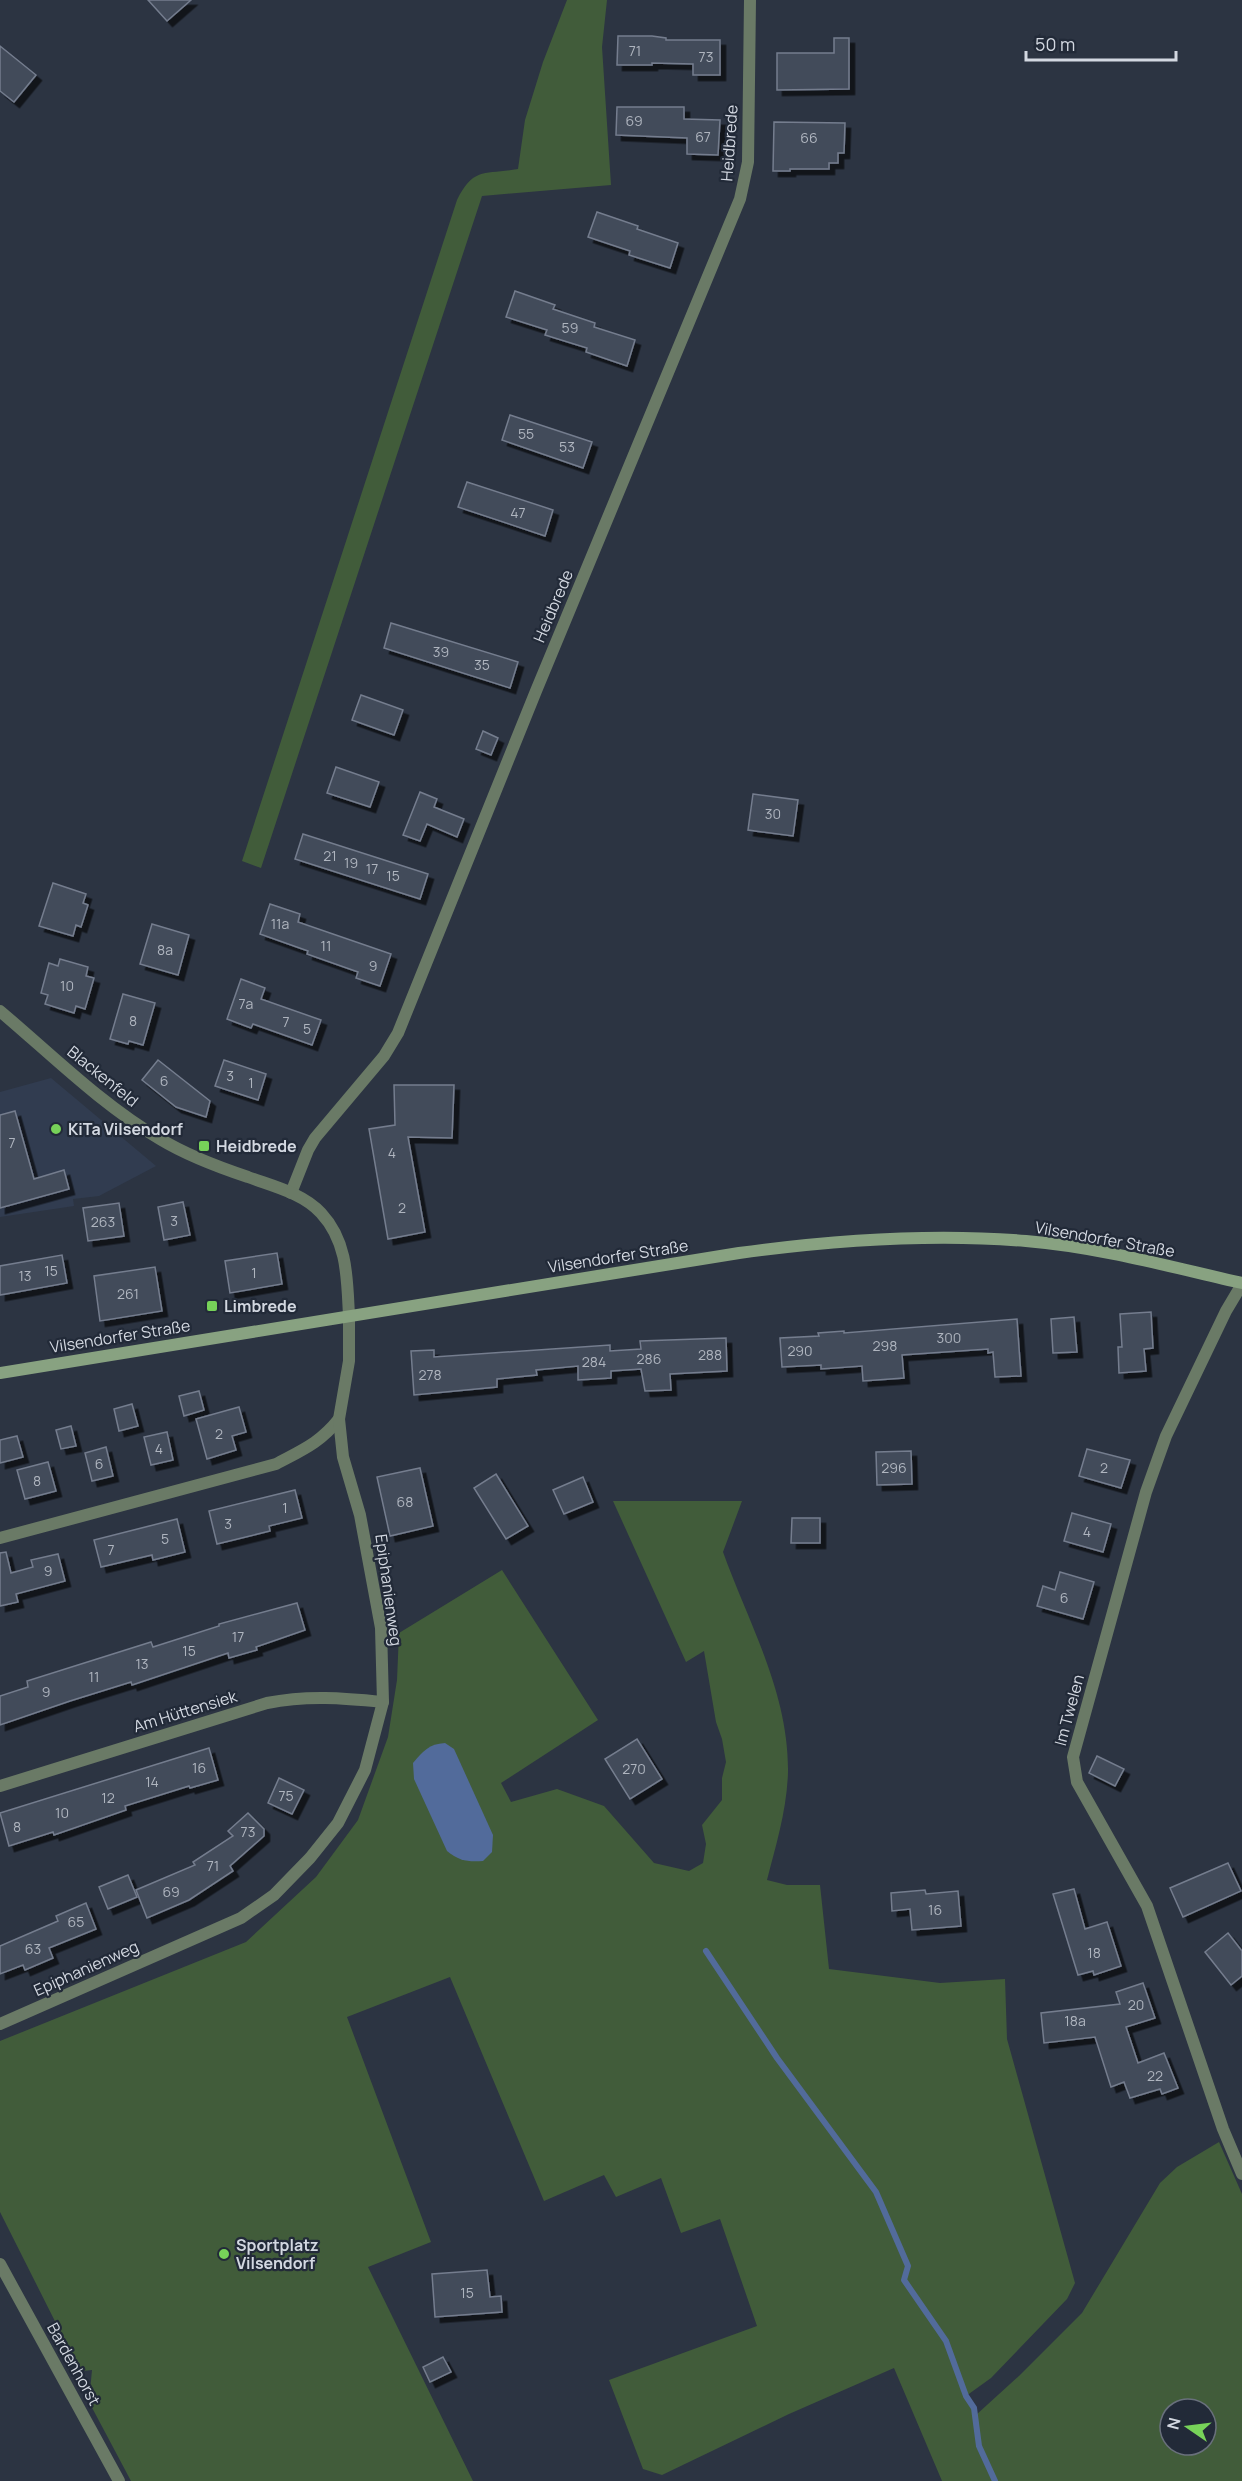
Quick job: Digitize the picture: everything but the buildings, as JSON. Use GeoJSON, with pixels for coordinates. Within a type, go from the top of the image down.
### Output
{"type":"FeatureCollection","features":[{"type":"Feature","properties":{"kind":"main road","name":"Vilsendorfer Straße"},"geometry":{"type":"LineString","coordinates":[[0,1373],[739,1253],[801,1245],[920,1238],[1026,1241],[1066,1246],[1242,1283]]}},
{"type":"Feature","properties":{"kind":"street","name":"Heidbrede"},"geometry":{"type":"LineString","coordinates":[[291,1193],[315,1138],[384,1056],[398,1033],[536,691],[740,200],[748,162],[750,0]]}},
{"type":"Feature","properties":{"kind":"street","name":"Blackenfeld"},"geometry":{"type":"LineString","coordinates":[[0,1011],[117,1110],[159,1139],[198,1158],[291,1193],[309,1202],[320,1211],[336,1234],[346,1266],[349,1316]]}},
{"type":"Feature","properties":{"kind":"street","name":"Im Twelen"},"geometry":{"type":"LineString","coordinates":[[1242,1283],[1226,1311],[1166,1436],[1146,1492],[1073,1756],[1077,1782],[1147,1906],[1222,2129],[1242,2174]]}},
{"type":"Feature","properties":{"kind":"street","name":"Epiphanienweg"},"geometry":{"type":"LineString","coordinates":[[0,2024],[241,1918],[274,1895],[310,1858],[338,1823],[365,1770],[383,1702],[381,1628],[360,1515],[343,1457],[339,1419],[349,1361],[349,1316]]}},
{"type":"Feature","properties":{"kind":"street"},"geometry":{"type":"LineString","coordinates":[[0,1538],[276,1464],[316,1442],[327,1434],[339,1419]]}},
{"type":"Feature","properties":{"kind":"street","name":"Am Hüttensiek"},"geometry":{"type":"LineString","coordinates":[[0,1786],[267,1703],[296,1697],[328,1696],[383,1702]]}},
{"type":"Feature","properties":{"kind":"street","name":"Bardenhorst"},"geometry":{"type":"LineString","coordinates":[[0,2264],[119,2481]]}},
{"type":"Feature","properties":{"kind":"shaded area","name":"KiTa Vilsendorf"},"geometry":{"type":"Polygon","coordinates":[[[51,1078],[156,1166],[99,1196],[73,1199],[74,1206],[0,1217],[0,1092],[51,1078]]]}},
{"type":"Feature","properties":{"kind":"green space"},"geometry":{"type":"Polygon","coordinates":[[[567,0],[607,0],[602,47],[611,185],[482,196],[261,868],[242,861],[457,200],[463,189],[475,177],[489,172],[518,169],[525,120],[543,62],[567,0]]]}},
{"type":"Feature","properties":{"kind":"green space"},"geometry":{"type":"Polygon","coordinates":[[[613,1501],[742,1501],[723,1552],[766,1659],[782,1714],[787,1743],[786,1800],[767,1880],[787,1885],[820,1885],[829,1969],[940,1983],[1005,1979],[1007,2039],[1075,2283],[1067,2299],[991,2378],[966,2396],[976,2415],[1082,2313],[1160,2183],[1177,2167],[1219,2142],[1242,2194],[1242,2481],[942,2481],[894,2368],[789,2414],[662,2475],[643,2469],[609,2380],[757,2326],[720,2219],[681,2233],[661,2178],[616,2197],[604,2175],[544,2201],[450,1977],[347,2017],[431,2242],[368,2267],[473,2481],[131,2481],[89,2402],[92,2370],[83,2371],[77,2365],[0,2212],[0,2041],[246,1942],[316,1877],[358,1820],[388,1737],[397,1680],[399,1633],[502,1570],[598,1720],[501,1783],[511,1802],[557,1789],[604,1806],[654,1863],[689,1871],[703,1863],[706,1844],[702,1825],[722,1800],[722,1778],[726,1762],[716,1722],[704,1651],[686,1662],[613,1501]]]}},
{"type":"Feature","properties":{"kind":"water"},"geometry":{"type":"Polygon","coordinates":[[[445,1743],[454,1749],[493,1835],[492,1852],[483,1861],[464,1860],[447,1851],[414,1779],[413,1763],[430,1747],[445,1743]]]}},
{"type":"Feature","properties":{"kind":"waterway"},"geometry":{"type":"LineString","coordinates":[[706,1951],[777,2058],[876,2192],[908,2266],[904,2280],[946,2341],[966,2396],[974,2408],[979,2446],[995,2481]]}},
{"type":"Feature","properties":{"kind":"place","name":"KiTa Vilsendorf"},"geometry":{"type":"Point","coordinates":[56,1129]}},
{"type":"Feature","properties":{"kind":"place","name":"Heidbrede"},"geometry":{"type":"Point","coordinates":[204,1146]}},
{"type":"Feature","properties":{"kind":"place","name":"Limbrede"},"geometry":{"type":"Point","coordinates":[212,1306]}},
{"type":"Feature","properties":{"kind":"place","name":"Sportplatz Vilsendorf"},"geometry":{"type":"Point","coordinates":[224,2254]}}]}
